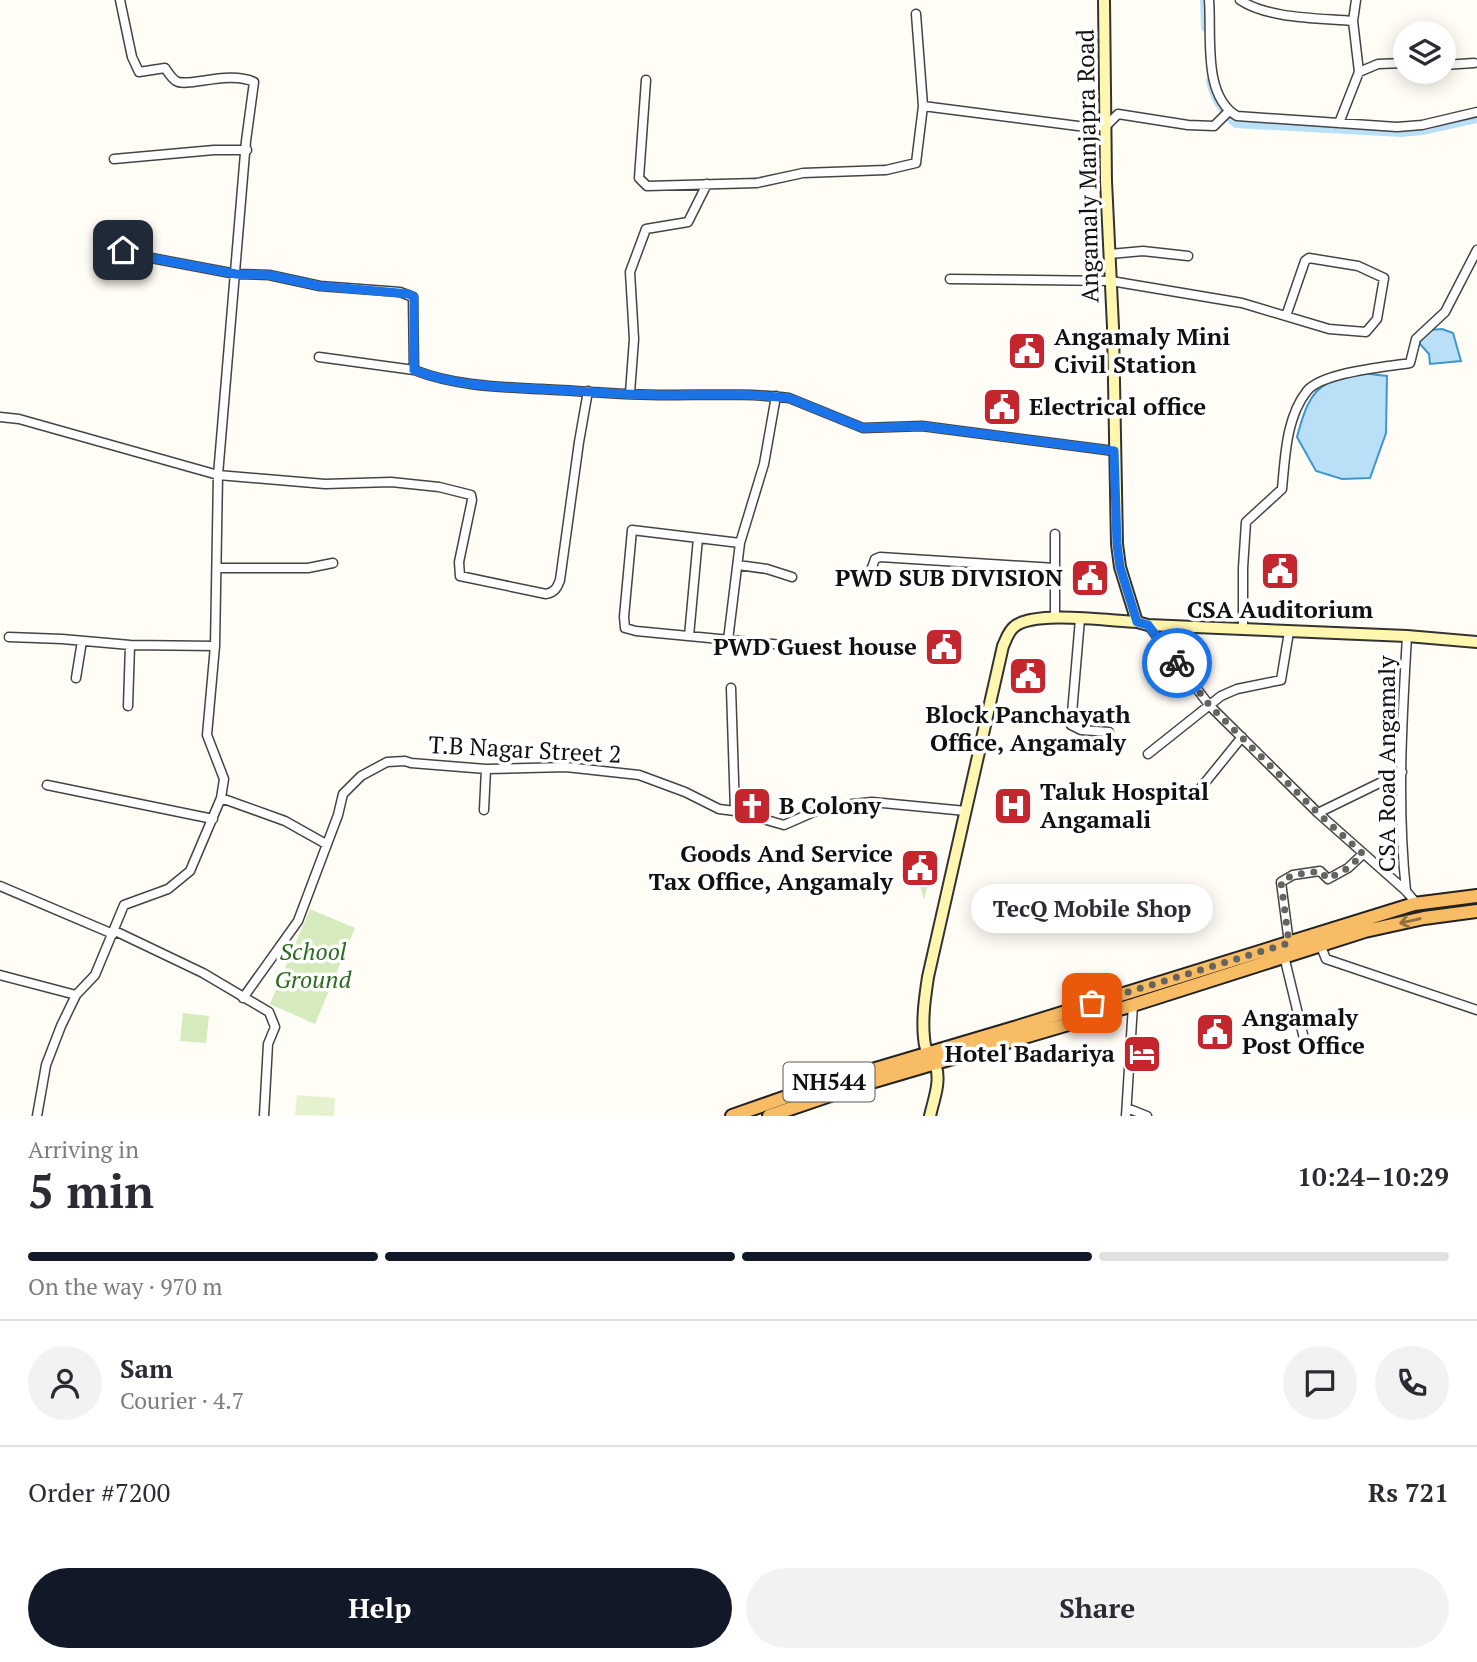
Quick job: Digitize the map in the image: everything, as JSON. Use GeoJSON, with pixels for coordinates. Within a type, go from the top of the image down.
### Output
{"type":"FeatureCollection","features":[{"type":"Feature","properties":{"kind":"highway","name":"NH544"},"geometry":{"type":"LineString","coordinates":[[732,1116],[815,1087],[1417,904],[1477,893]]}},
{"type":"Feature","properties":{"kind":"highway","name":"NH544"},"geometry":{"type":"LineString","coordinates":[[769,1116],[854,1087],[1133,1005],[1320,944],[1424,918],[1477,911]]}},
{"type":"Feature","properties":{"kind":"main road","name":"Angamaly Manjapra Road"},"geometry":{"type":"LineString","coordinates":[[1104,0],[1117,544],[1120,567],[1143,624]]}},
{"type":"Feature","properties":{"kind":"main road"},"geometry":{"type":"LineString","coordinates":[[930,1116],[938,1075],[927,1054],[924,1038],[928,977],[1003,646],[1014,627],[1027,620],[1055,618],[1477,642]]}},
{"type":"Feature","properties":{"kind":"street"},"geometry":{"type":"LineString","coordinates":[[37,1116],[46,1065],[76,995],[95,975],[124,905],[168,888],[190,871],[221,798],[224,779],[207,735],[215,646],[218,475],[246,141],[254,82],[243,76],[181,83],[174,80],[165,68],[139,72],[132,57],[120,0]]}},
{"type":"Feature","properties":{"kind":"street"},"geometry":{"type":"LineString","coordinates":[[1209,0],[1212,70],[1217,92],[1229,111],[1244,117],[1410,127],[1477,112]]}},
{"type":"Feature","properties":{"kind":"street"},"geometry":{"type":"LineString","coordinates":[[1240,0],[1249,6],[1275,13],[1353,21]]}},
{"type":"Feature","properties":{"kind":"street"},"geometry":{"type":"LineString","coordinates":[[1339,123],[1359,72],[1353,21],[1356,0]]}},
{"type":"Feature","properties":{"kind":"street"},"geometry":{"type":"LineString","coordinates":[[646,80],[639,178],[647,186],[757,183],[803,173],[886,170],[916,163],[923,106],[916,14]]}},
{"type":"Feature","properties":{"kind":"street"},"geometry":{"type":"LineString","coordinates":[[1456,64],[1474,63]]}},
{"type":"Feature","properties":{"kind":"street"},"geometry":{"type":"LineString","coordinates":[[1359,72],[1378,64],[1393,64]]}},
{"type":"Feature","properties":{"kind":"street"},"geometry":{"type":"LineString","coordinates":[[923,106],[1078,126],[1106,126],[1118,114],[1188,125],[1214,126],[1229,111]]}},
{"type":"Feature","properties":{"kind":"street"},"geometry":{"type":"LineString","coordinates":[[114,159],[214,150],[247,150]]}},
{"type":"Feature","properties":{"kind":"street"},"geometry":{"type":"LineString","coordinates":[[630,393],[634,339],[630,272],[634,261],[646,229],[688,222],[706,184]]}},
{"type":"Feature","properties":{"kind":"street"},"geometry":{"type":"LineString","coordinates":[[106,228],[105,244],[141,256],[236,274],[269,275],[320,286],[409,294],[414,297],[414,370]]}},
{"type":"Feature","properties":{"kind":"street"},"geometry":{"type":"LineString","coordinates":[[1242,629],[1242,568],[1247,522],[1282,489],[1289,436],[1295,415],[1308,389],[1345,372],[1410,363],[1416,339],[1445,312],[1477,250]]}},
{"type":"Feature","properties":{"kind":"street"},"geometry":{"type":"LineString","coordinates":[[1110,254],[1143,251],[1188,256]]}},
{"type":"Feature","properties":{"kind":"street"},"geometry":{"type":"LineString","coordinates":[[950,279],[1111,281],[1242,303],[1286,316],[1329,328],[1366,332],[1377,319],[1384,278],[1358,266],[1309,258],[1304,261],[1286,316]]}},
{"type":"Feature","properties":{"kind":"street"},"geometry":{"type":"LineString","coordinates":[[319,357],[414,370],[437,379],[485,387],[776,396],[789,398],[863,428],[922,426],[1114,451]]}},
{"type":"Feature","properties":{"kind":"street"},"geometry":{"type":"LineString","coordinates":[[0,416],[44,425],[218,475],[326,484],[391,482],[439,487],[471,495],[459,562],[460,576],[546,594],[557,588],[560,580],[588,391]]}},
{"type":"Feature","properties":{"kind":"street"},"geometry":{"type":"LineString","coordinates":[[728,640],[740,543],[764,464],[776,396]]}},
{"type":"Feature","properties":{"kind":"street"},"geometry":{"type":"LineString","coordinates":[[740,543],[632,530],[625,628],[794,646]]}},
{"type":"Feature","properties":{"kind":"street"},"geometry":{"type":"LineString","coordinates":[[1055,534],[1055,618]]}},
{"type":"Feature","properties":{"kind":"street"},"geometry":{"type":"LineString","coordinates":[[689,636],[698,538]]}},
{"type":"Feature","properties":{"kind":"street"},"geometry":{"type":"LineString","coordinates":[[870,573],[875,559],[880,556],[1055,568]]}},
{"type":"Feature","properties":{"kind":"street"},"geometry":{"type":"LineString","coordinates":[[218,568],[308,568],[333,563]]}},
{"type":"Feature","properties":{"kind":"street"},"geometry":{"type":"LineString","coordinates":[[738,565],[767,569],[792,578]]}},
{"type":"Feature","properties":{"kind":"street"},"geometry":{"type":"LineString","coordinates":[[1080,619],[1072,725],[1081,730],[1109,732]]}},
{"type":"Feature","properties":{"kind":"street"},"geometry":{"type":"LineString","coordinates":[[1143,624],[1210,706],[1318,813],[1406,891],[1417,904]]}},
{"type":"Feature","properties":{"kind":"street"},"geometry":{"type":"LineString","coordinates":[[1147,754],[1221,696],[1237,689],[1281,680],[1289,632]]}},
{"type":"Feature","properties":{"kind":"street","name":"CSA Road Angamaly"},"geometry":{"type":"LineString","coordinates":[[1406,891],[1402,772],[1407,636]]}},
{"type":"Feature","properties":{"kind":"street"},"geometry":{"type":"LineString","coordinates":[[9,637],[130,645],[215,646]]}},
{"type":"Feature","properties":{"kind":"street"},"geometry":{"type":"LineString","coordinates":[[76,678],[82,640]]}},
{"type":"Feature","properties":{"kind":"street"},"geometry":{"type":"LineString","coordinates":[[128,706],[130,645]]}},
{"type":"Feature","properties":{"kind":"street"},"geometry":{"type":"LineString","coordinates":[[731,688],[735,811]]}},
{"type":"Feature","properties":{"kind":"street"},"geometry":{"type":"LineString","coordinates":[[1199,790],[1242,737]]}},
{"type":"Feature","properties":{"kind":"street","name":"T.B Nagar Street 2"},"geometry":{"type":"LineString","coordinates":[[243,998],[298,921],[338,815],[343,794],[361,776],[387,762],[405,761],[411,764],[486,769],[566,767],[639,775],[685,792],[719,809],[783,825],[825,807],[872,803],[966,811]]}},
{"type":"Feature","properties":{"kind":"street"},"geometry":{"type":"LineString","coordinates":[[484,810],[486,769]]}},
{"type":"Feature","properties":{"kind":"street"},"geometry":{"type":"LineString","coordinates":[[1318,813],[1402,772]]}},
{"type":"Feature","properties":{"kind":"street"},"geometry":{"type":"LineString","coordinates":[[47,785],[213,819]]}},
{"type":"Feature","properties":{"kind":"street"},"geometry":{"type":"LineString","coordinates":[[221,798],[285,821],[326,844]]}},
{"type":"Feature","properties":{"kind":"street"},"geometry":{"type":"LineString","coordinates":[[1289,943],[1281,882],[1293,875],[1320,871],[1328,879],[1348,868],[1363,854]]}},
{"type":"Feature","properties":{"kind":"street"},"geometry":{"type":"LineString","coordinates":[[0,886],[114,932],[203,973],[269,1012],[275,1021],[274,1033],[268,1044],[264,1116]]}},
{"type":"Feature","properties":{"kind":"street"},"geometry":{"type":"LineString","coordinates":[[1320,944],[1326,959],[1477,1010]]}},
{"type":"Feature","properties":{"kind":"street"},"geometry":{"type":"LineString","coordinates":[[1284,956],[1307,1051]]}},
{"type":"Feature","properties":{"kind":"street"},"geometry":{"type":"LineString","coordinates":[[0,975],[76,995]]}},
{"type":"Feature","properties":{"kind":"street"},"geometry":{"type":"LineString","coordinates":[[1133,1005],[1127,1112],[1147,1116]]}},
{"type":"Feature","properties":{"kind":"green space"},"geometry":{"type":"Polygon","coordinates":[[[922,859],[933,863],[924,900],[917,876],[922,859]]]}},
{"type":"Feature","properties":{"kind":"green space","name":"School Ground"},"geometry":{"type":"Polygon","coordinates":[[[310,909],[355,928],[315,1024],[270,1004],[310,909]]]}},
{"type":"Feature","properties":{"kind":"green space","name":"School Ground"},"geometry":{"type":"Polygon","coordinates":[[[183,1013],[209,1016],[206,1043],[180,1041],[183,1013]]]}},
{"type":"Feature","properties":{"kind":"green space"},"geometry":{"type":"Polygon","coordinates":[[[297,1095],[335,1098],[334,1116],[295,1115],[297,1095]]]}},
{"type":"Feature","properties":{"kind":"water"},"geometry":{"type":"Polygon","coordinates":[[[1442,329],[1453,333],[1461,361],[1430,364],[1429,354],[1419,343],[1429,330],[1442,329]]]}},
{"type":"Feature","properties":{"kind":"water"},"geometry":{"type":"Polygon","coordinates":[[[1361,373],[1387,376],[1386,433],[1370,478],[1342,479],[1316,471],[1297,437],[1307,407],[1321,387],[1361,373]]]}},
{"type":"Feature","properties":{"kind":"waterway"},"geometry":{"type":"LineString","coordinates":[[1205,0],[1206,27]]}},
{"type":"Feature","properties":{"kind":"waterway"},"geometry":{"type":"LineString","coordinates":[[1211,81],[1220,104],[1236,123],[1401,132],[1477,118]]}},
{"type":"Feature","properties":{"kind":"way so far"},"geometry":{"type":"LineString","coordinates":[[1092,1003],[1289,943],[1281,882],[1293,875],[1320,871],[1328,879],[1348,868],[1363,854],[1210,706],[1177,663]]}},
{"type":"Feature","properties":{"kind":"place","name":"Angamaly Mini Civil Station"},"geometry":{"type":"Point","coordinates":[1027,351]}},
{"type":"Feature","properties":{"kind":"place","name":"Electrical office"},"geometry":{"type":"Point","coordinates":[1002,407]}},
{"type":"Feature","properties":{"kind":"place","name":"CSA Auditorium"},"geometry":{"type":"Point","coordinates":[1280,571]}},
{"type":"Feature","properties":{"kind":"place","name":"PWD SUB DIVISION"},"geometry":{"type":"Point","coordinates":[1090,578]}},
{"type":"Feature","properties":{"kind":"place","name":"PWD Guest house"},"geometry":{"type":"Point","coordinates":[944,647]}},
{"type":"Feature","properties":{"kind":"place","name":"Block Panchayath Office, Angamaly"},"geometry":{"type":"Point","coordinates":[1028,676]}},
{"type":"Feature","properties":{"kind":"place","name":"B Colony"},"geometry":{"type":"Point","coordinates":[752,806]}},
{"type":"Feature","properties":{"kind":"place","name":"Taluk Hospital Angamali"},"geometry":{"type":"Point","coordinates":[1013,806]}},
{"type":"Feature","properties":{"kind":"place","name":"Goods And Service Tax Office, Angamaly"},"geometry":{"type":"Point","coordinates":[920,868]}},
{"type":"Feature","properties":{"kind":"place","name":"TecQ Mobile Shop"},"geometry":{"type":"Point","coordinates":[1092,1003]}},
{"type":"Feature","properties":{"kind":"place","name":"Angamaly Post Office"},"geometry":{"type":"Point","coordinates":[1215,1032]}},
{"type":"Feature","properties":{"kind":"place","name":"Hotel Badariya"},"geometry":{"type":"Point","coordinates":[1142,1054]}},
{"type":"Feature","properties":{"kind":"route"},"geometry":{"type":"LineString","coordinates":[[123,250],[141,256],[236,274],[269,275],[320,286],[409,294],[414,297],[414,370],[437,379],[485,387],[663,395],[776,396],[789,398],[863,428],[922,426],[1114,451],[1120,567],[1137,622],[1148,625],[1177,663]]}}]}
